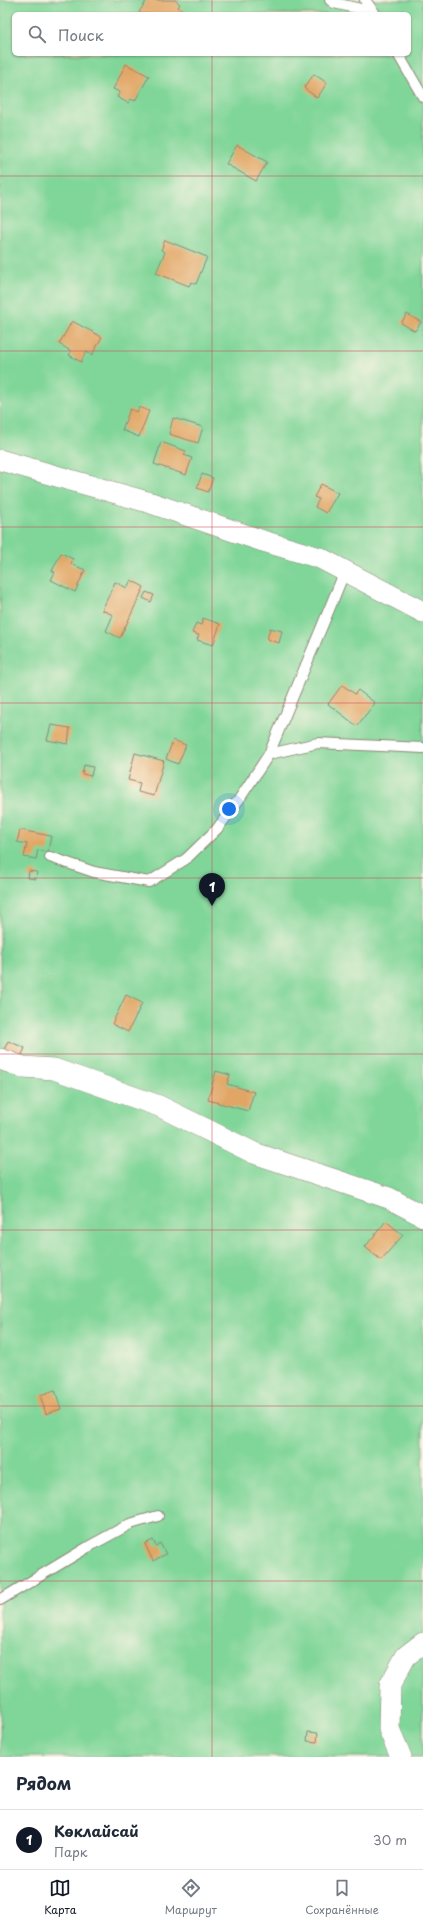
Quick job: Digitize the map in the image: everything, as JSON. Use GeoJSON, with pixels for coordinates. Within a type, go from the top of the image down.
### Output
{"type":"FeatureCollection","features":[{"type":"Feature","properties":{"kind":"street"},"geometry":{"type":"LineString","coordinates":[[0,460],[151,503],[263,541],[320,558],[423,612]]}},
{"type":"Feature","properties":{"kind":"street"},"geometry":{"type":"LineString","coordinates":[[0,1060],[23,1066],[54,1070],[159,1106],[254,1153],[389,1198],[423,1216]]}},
{"type":"Feature","properties":{"kind":"street"},"geometry":{"type":"LineString","coordinates":[[401,1757],[389,1729],[390,1685],[406,1656],[423,1643]]}},
{"type":"Feature","properties":{"kind":"lane"},"geometry":{"type":"LineString","coordinates":[[330,0],[334,3],[371,12]]}},
{"type":"Feature","properties":{"kind":"lane"},"geometry":{"type":"LineString","coordinates":[[365,0],[374,12]]}},
{"type":"Feature","properties":{"kind":"lane"},"geometry":{"type":"LineString","coordinates":[[399,56],[423,97]]}},
{"type":"Feature","properties":{"kind":"lane"},"geometry":{"type":"LineString","coordinates":[[50,857],[94,872],[149,882],[186,859],[217,829],[240,798],[269,754],[345,571]]}},
{"type":"Feature","properties":{"kind":"lane"},"geometry":{"type":"LineString","coordinates":[[269,754],[318,743],[423,748]]}},
{"type":"Feature","properties":{"kind":"lane"},"geometry":{"type":"LineString","coordinates":[[0,1600],[88,1546],[130,1524],[158,1516]]}},
{"type":"Feature","properties":{"kind":"green space"},"geometry":{"type":"Polygon","coordinates":[[[0,0],[423,0],[423,1757],[0,1757],[0,0]]]}},
{"type":"Feature","properties":{"kind":"building"},"geometry":{"type":"Polygon","coordinates":[[[147,0],[175,0],[180,4],[178,7],[185,12],[139,12],[147,0]]]}},
{"type":"Feature","properties":{"kind":"building"},"geometry":{"type":"Polygon","coordinates":[[[126,64],[149,76],[135,101],[131,99],[128,103],[117,97],[120,92],[113,89],[126,64]]]}},
{"type":"Feature","properties":{"kind":"building"},"geometry":{"type":"Polygon","coordinates":[[[314,74],[327,83],[317,98],[304,88],[314,74]]]}},
{"type":"Feature","properties":{"kind":"building"},"geometry":{"type":"Polygon","coordinates":[[[237,145],[267,162],[256,181],[226,164],[237,145]]]}},
{"type":"Feature","properties":{"kind":"building"},"geometry":{"type":"Polygon","coordinates":[[[165,240],[207,257],[196,284],[191,282],[189,286],[156,273],[165,252],[161,250],[165,240]]]}},
{"type":"Feature","properties":{"kind":"building"},"geometry":{"type":"Polygon","coordinates":[[[407,314],[421,322],[415,331],[401,323],[407,314]]]}},
{"type":"Feature","properties":{"kind":"building"},"geometry":{"type":"Polygon","coordinates":[[[72,321],[102,337],[92,355],[86,352],[81,362],[69,355],[71,351],[59,344],[72,321]]]}},
{"type":"Feature","properties":{"kind":"building"},"geometry":{"type":"Polygon","coordinates":[[[139,407],[149,411],[139,437],[122,430],[130,409],[137,412],[139,407]]]}},
{"type":"Feature","properties":{"kind":"building"},"geometry":{"type":"Polygon","coordinates":[[[173,418],[203,427],[198,443],[169,434],[173,418]]]}},
{"type":"Feature","properties":{"kind":"building"},"geometry":{"type":"Polygon","coordinates":[[[161,442],[186,451],[184,455],[192,458],[186,475],[154,464],[161,442]]]}},
{"type":"Feature","properties":{"kind":"building"},"geometry":{"type":"Polygon","coordinates":[[[202,474],[213,478],[208,492],[197,488],[202,474]]]}},
{"type":"Feature","properties":{"kind":"building"},"geometry":{"type":"Polygon","coordinates":[[[321,484],[338,493],[326,513],[315,507],[319,499],[314,497],[321,484]]]}},
{"type":"Feature","properties":{"kind":"building"},"geometry":{"type":"Polygon","coordinates":[[[61,553],[73,559],[71,564],[85,570],[75,592],[51,580],[55,572],[52,571],[61,553]]]}},
{"type":"Feature","properties":{"kind":"building"},"geometry":{"type":"Polygon","coordinates":[[[131,580],[144,587],[120,638],[106,631],[113,615],[102,610],[115,582],[127,588],[131,580]]]}},
{"type":"Feature","properties":{"kind":"building"},"geometry":{"type":"Polygon","coordinates":[[[146,592],[154,595],[151,602],[143,598],[146,592]]]}},
{"type":"Feature","properties":{"kind":"building"},"geometry":{"type":"Polygon","coordinates":[[[203,618],[220,624],[213,645],[197,640],[199,635],[192,633],[196,623],[201,625],[203,618]]]}},
{"type":"Feature","properties":{"kind":"building"},"geometry":{"type":"Polygon","coordinates":[[[270,628],[282,631],[279,643],[267,639],[270,628]]]}},
{"type":"Feature","properties":{"kind":"building"},"geometry":{"type":"Polygon","coordinates":[[[342,685],[355,694],[358,690],[375,703],[357,726],[328,704],[342,685]]]}},
{"type":"Feature","properties":{"kind":"building"},"geometry":{"type":"Polygon","coordinates":[[[51,725],[70,728],[68,744],[47,740],[51,725]]]}},
{"type":"Feature","properties":{"kind":"building"},"geometry":{"type":"Polygon","coordinates":[[[173,740],[186,745],[178,764],[166,759],[173,740]]]}},
{"type":"Feature","properties":{"kind":"building"},"geometry":{"type":"Polygon","coordinates":[[[135,753],[164,761],[154,796],[138,792],[140,783],[128,780],[135,753]]]}},
{"type":"Feature","properties":{"kind":"building"},"geometry":{"type":"Polygon","coordinates":[[[84,765],[93,767],[91,776],[82,774],[84,765]]]}},
{"type":"Feature","properties":{"kind":"building"},"geometry":{"type":"Polygon","coordinates":[[[20,830],[51,836],[48,852],[38,850],[36,859],[24,857],[27,844],[17,842],[20,830]]]}},
{"type":"Feature","properties":{"kind":"building"},"geometry":{"type":"Polygon","coordinates":[[[29,871],[37,872],[36,879],[28,878],[29,871]]]}},
{"type":"Feature","properties":{"kind":"building"},"geometry":{"type":"Polygon","coordinates":[[[126,995],[142,1003],[128,1032],[112,1024],[126,995]]]}},
{"type":"Feature","properties":{"kind":"building"},"geometry":{"type":"Polygon","coordinates":[[[8,1041],[25,1048],[20,1059],[3,1052],[8,1041]]]}},
{"type":"Feature","properties":{"kind":"building"},"geometry":{"type":"Polygon","coordinates":[[[216,1071],[230,1075],[227,1084],[254,1092],[248,1111],[208,1100],[216,1071]]]}},
{"type":"Feature","properties":{"kind":"building"},"geometry":{"type":"Polygon","coordinates":[[[386,1221],[403,1235],[381,1260],[365,1247],[386,1221]]]}},
{"type":"Feature","properties":{"kind":"building"},"geometry":{"type":"Polygon","coordinates":[[[55,1390],[61,1409],[46,1414],[40,1395],[55,1390]]]}},
{"type":"Feature","properties":{"kind":"building"},"geometry":{"type":"Polygon","coordinates":[[[153,1540],[156,1546],[160,1543],[166,1554],[153,1561],[145,1544],[153,1540]]]}},
{"type":"Feature","properties":{"kind":"building"},"geometry":{"type":"Polygon","coordinates":[[[308,1732],[318,1733],[317,1742],[307,1741],[308,1732]]]}},
{"type":"Feature","properties":{"kind":"place","name":"Көклайсай"},"geometry":{"type":"Point","coordinates":[212,906]}}]}
